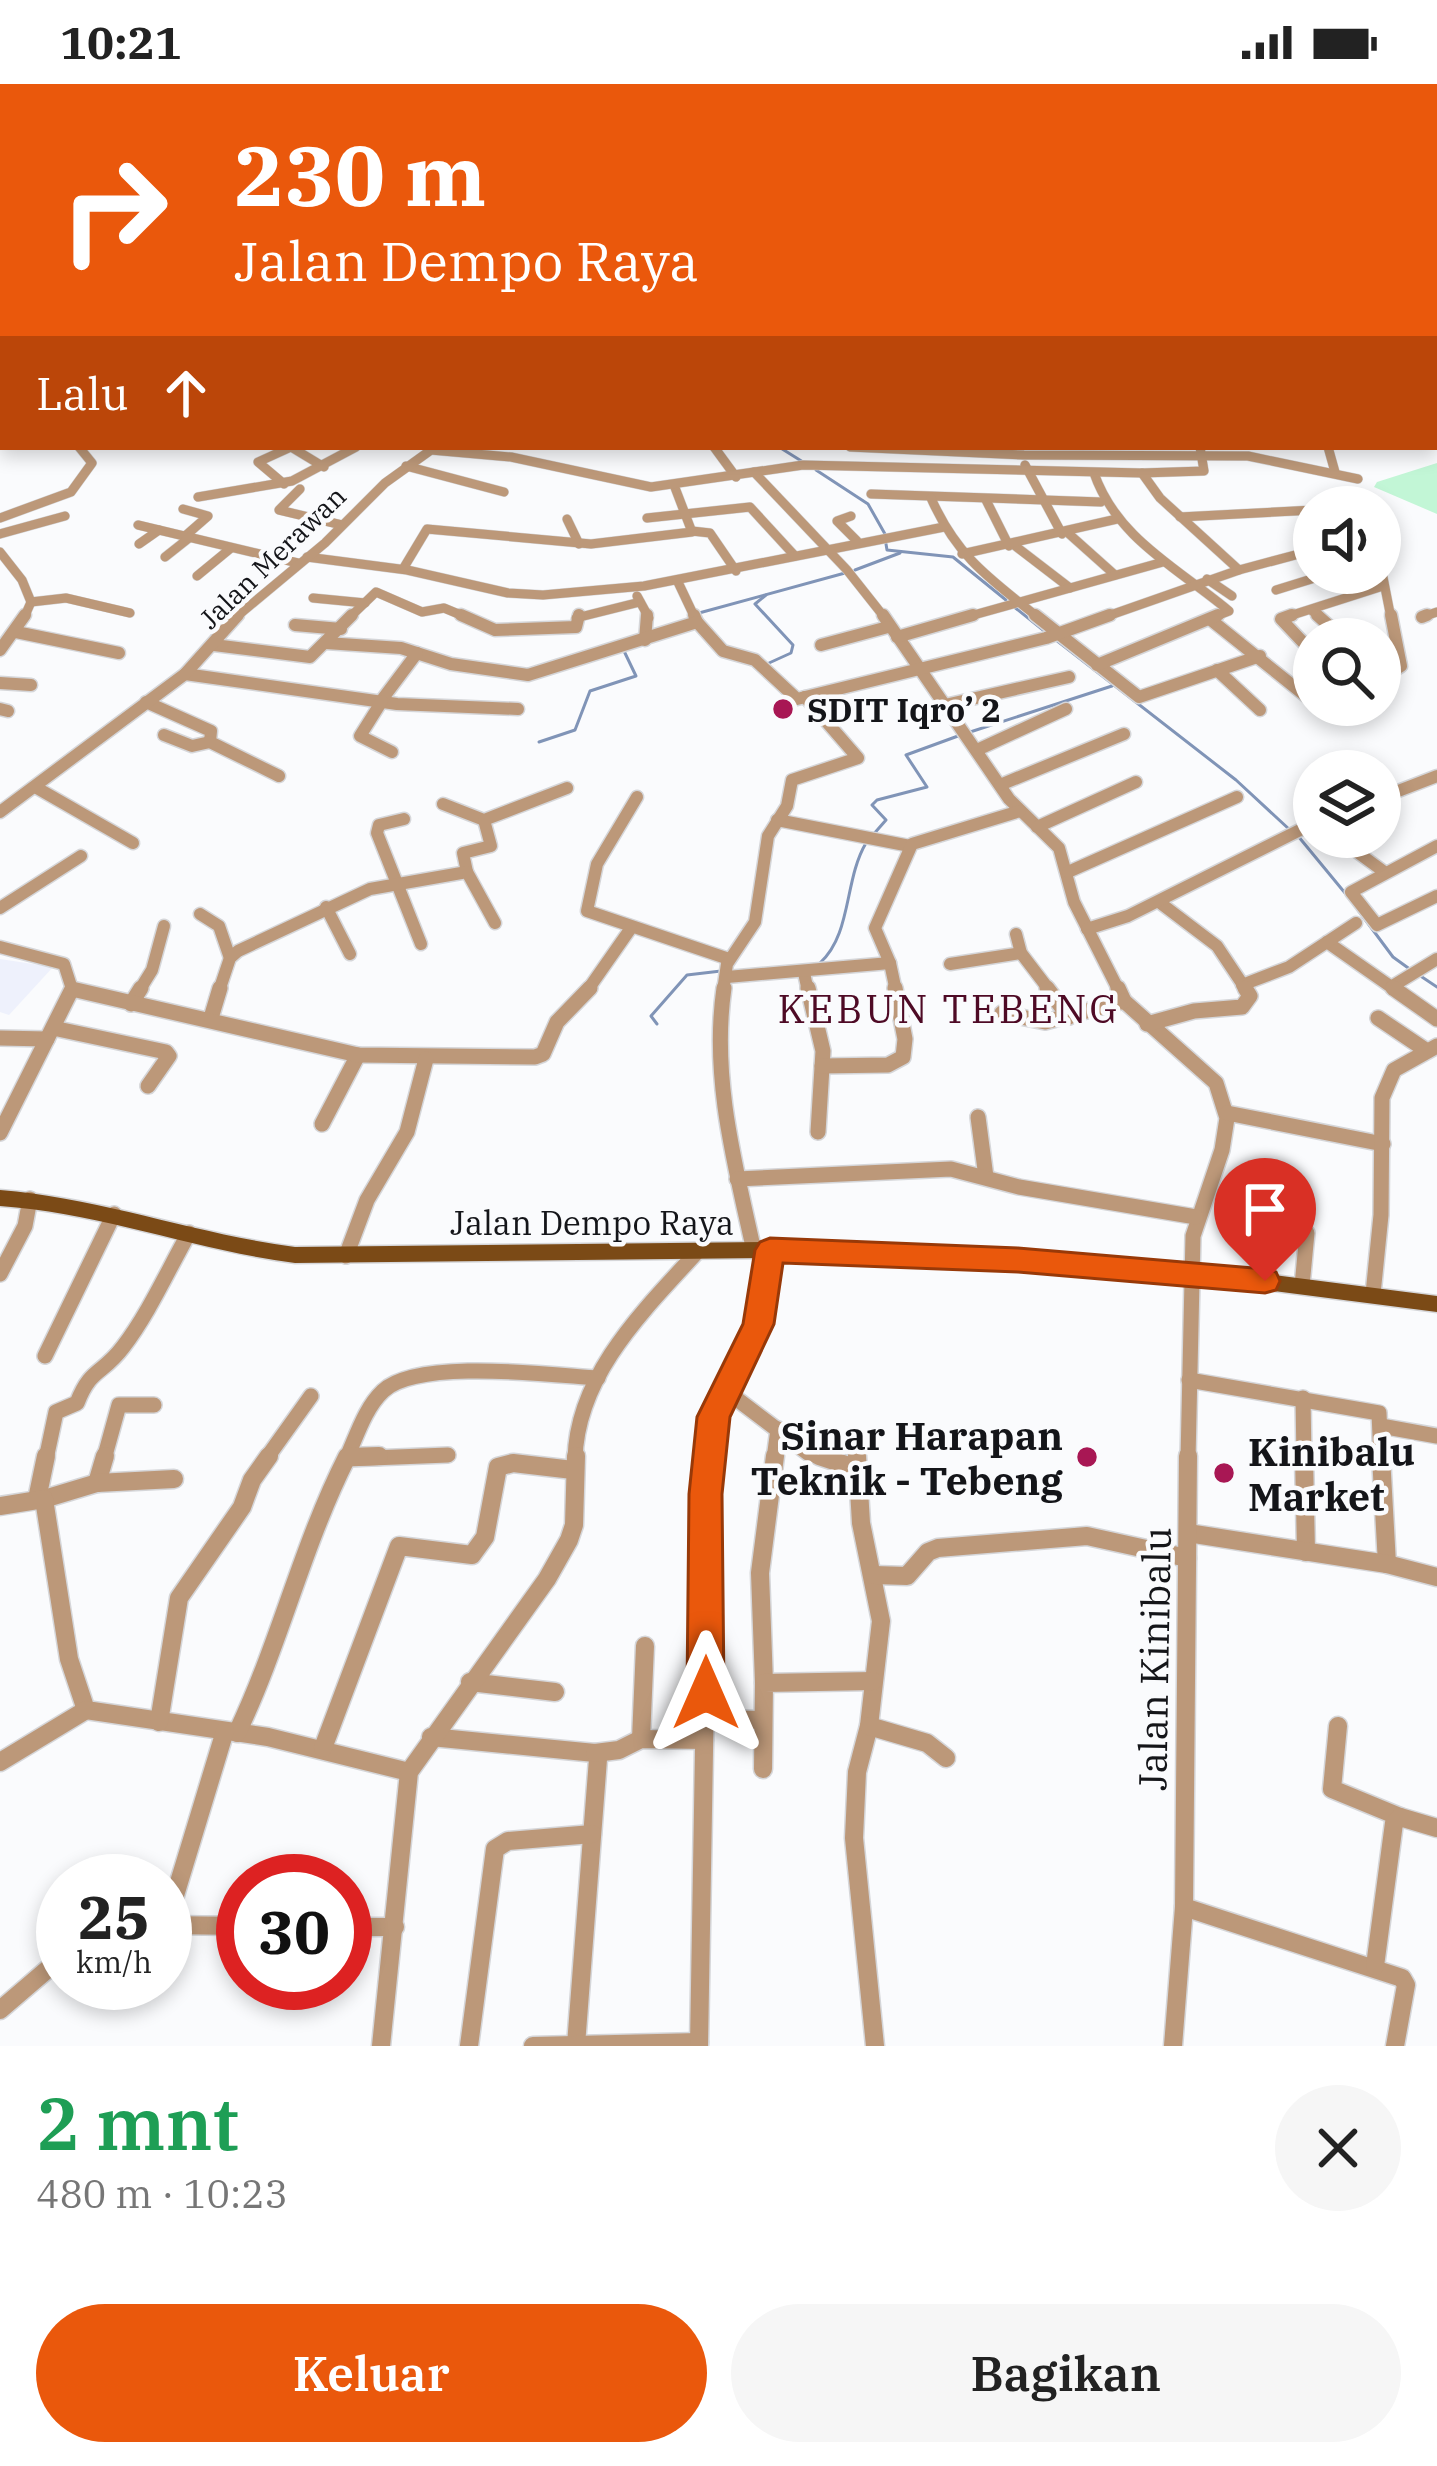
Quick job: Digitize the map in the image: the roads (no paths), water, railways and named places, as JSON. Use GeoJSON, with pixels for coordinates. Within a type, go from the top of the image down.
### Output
{"type":"FeatureCollection","features":[{"type":"Feature","properties":{"kind":"main road","name":"Jalan Dempo Raya"},"geometry":{"type":"LineString","coordinates":[[0,1198],[114,1214],[257,1251],[346,1256],[762,1251],[1190,1272],[1437,1304]]}},
{"type":"Feature","properties":{"kind":"street"},"geometry":{"type":"LineString","coordinates":[[0,518],[77,488],[92,464],[81,450]]}},
{"type":"Feature","properties":{"kind":"street"},"geometry":{"type":"LineString","coordinates":[[284,450],[258,462],[284,484]]}},
{"type":"Feature","properties":{"kind":"street"},"geometry":{"type":"LineString","coordinates":[[296,450],[323,467]]}},
{"type":"Feature","properties":{"kind":"street"},"geometry":{"type":"LineString","coordinates":[[198,497],[284,484],[323,467],[346,450]]}},
{"type":"Feature","properties":{"kind":"street","name":"Jalan Merawan"},"geometry":{"type":"LineString","coordinates":[[0,812],[185,674],[248,604],[430,450]]}},
{"type":"Feature","properties":{"kind":"street","name":"Jalan Merawan"},"geometry":{"type":"LineString","coordinates":[[449,450],[511,458],[646,487],[803,465],[1026,472],[1204,471],[1200,451]]}},
{"type":"Feature","properties":{"kind":"street"},"geometry":{"type":"LineString","coordinates":[[716,450],[736,477]]}},
{"type":"Feature","properties":{"kind":"street"},"geometry":{"type":"LineString","coordinates":[[885,450],[887,467]]}},
{"type":"Feature","properties":{"kind":"street"},"geometry":{"type":"LineString","coordinates":[[959,450],[1255,452],[1358,479]]}},
{"type":"Feature","properties":{"kind":"street"},"geometry":{"type":"LineString","coordinates":[[1329,450],[1335,472]]}},
{"type":"Feature","properties":{"kind":"street"},"geometry":{"type":"LineString","coordinates":[[1024,454],[1026,472],[1065,534],[1115,575]]}},
{"type":"Feature","properties":{"kind":"street"},"geometry":{"type":"LineString","coordinates":[[406,466],[504,492]]}},
{"type":"Feature","properties":{"kind":"street"},"geometry":{"type":"LineString","coordinates":[[754,472],[849,572],[1000,785],[1059,848],[1087,929],[1124,1001],[1216,1083],[1227,1113],[1383,1144]]}},
{"type":"Feature","properties":{"kind":"street"},"geometry":{"type":"LineString","coordinates":[[1094,472],[1101,502],[1163,562],[1228,611],[1097,665]]}},
{"type":"Feature","properties":{"kind":"street"},"geometry":{"type":"LineString","coordinates":[[1142,473],[1180,517],[1239,570]]}},
{"type":"Feature","properties":{"kind":"street"},"geometry":{"type":"LineString","coordinates":[[674,485],[692,531]]}},
{"type":"Feature","properties":{"kind":"street"},"geometry":{"type":"LineString","coordinates":[[300,489],[278,508],[342,525]]}},
{"type":"Feature","properties":{"kind":"street"},"geometry":{"type":"LineString","coordinates":[[871,494],[1101,502]]}},
{"type":"Feature","properties":{"kind":"street"},"geometry":{"type":"LineString","coordinates":[[931,498],[962,554],[1052,635],[1143,698],[1260,656]]}},
{"type":"Feature","properties":{"kind":"street"},"geometry":{"type":"LineString","coordinates":[[986,500],[1011,545],[1070,588]]}},
{"type":"Feature","properties":{"kind":"street"},"geometry":{"type":"LineString","coordinates":[[647,518],[750,507],[795,556]]}},
{"type":"Feature","properties":{"kind":"street"},"geometry":{"type":"LineString","coordinates":[[165,557],[208,516],[183,509]]}},
{"type":"Feature","properties":{"kind":"street"},"geometry":{"type":"LineString","coordinates":[[1180,517],[1293,511]]}},
{"type":"Feature","properties":{"kind":"street"},"geometry":{"type":"LineString","coordinates":[[0,534],[65,515]]}},
{"type":"Feature","properties":{"kind":"street"},"geometry":{"type":"LineString","coordinates":[[851,516],[837,521],[857,541]]}},
{"type":"Feature","properties":{"kind":"street"},"geometry":{"type":"LineString","coordinates":[[567,519],[579,544]]}},
{"type":"Feature","properties":{"kind":"street"},"geometry":{"type":"LineString","coordinates":[[962,554],[1118,519]]}},
{"type":"Feature","properties":{"kind":"street"},"geometry":{"type":"LineString","coordinates":[[138,525],[231,548],[403,569],[475,588],[533,595],[736,571],[886,534],[944,527]]}},
{"type":"Feature","properties":{"kind":"street"},"geometry":{"type":"LineString","coordinates":[[403,569],[428,529],[579,544],[692,531],[711,535],[736,571]]}},
{"type":"Feature","properties":{"kind":"street"},"geometry":{"type":"LineString","coordinates":[[139,544],[159,530]]}},
{"type":"Feature","properties":{"kind":"street"},"geometry":{"type":"LineString","coordinates":[[197,576],[231,548]]}},
{"type":"Feature","properties":{"kind":"street"},"geometry":{"type":"LineString","coordinates":[[0,552],[26,587],[31,602],[16,632],[0,650]]}},
{"type":"Feature","properties":{"kind":"street"},"geometry":{"type":"LineString","coordinates":[[677,580],[700,626],[723,651],[755,660],[797,699],[1052,635],[1293,552]]}},
{"type":"Feature","properties":{"kind":"street"},"geometry":{"type":"LineString","coordinates":[[821,645],[998,609],[1163,562]]}},
{"type":"Feature","properties":{"kind":"street"},"geometry":{"type":"LineString","coordinates":[[1208,579],[1232,596]]}},
{"type":"Feature","properties":{"kind":"street"},"geometry":{"type":"LineString","coordinates":[[1276,590],[1293,585]]}},
{"type":"Feature","properties":{"kind":"street"},"geometry":{"type":"LineString","coordinates":[[631,586],[649,619],[645,640]]}},
{"type":"Feature","properties":{"kind":"street"},"geometry":{"type":"LineString","coordinates":[[214,645],[302,658],[317,653],[379,592],[422,612],[443,608],[501,631],[576,627],[576,612],[640,602]]}},
{"type":"Feature","properties":{"kind":"street"},"geometry":{"type":"LineString","coordinates":[[1293,634],[1280,621],[1359,594]]}},
{"type":"Feature","properties":{"kind":"street"},"geometry":{"type":"LineString","coordinates":[[31,602],[70,598],[130,613]]}},
{"type":"Feature","properties":{"kind":"street"},"geometry":{"type":"LineString","coordinates":[[314,598],[364,603]]}},
{"type":"Feature","properties":{"kind":"street"},"geometry":{"type":"LineString","coordinates":[[1311,610],[1320,618]]}},
{"type":"Feature","properties":{"kind":"street"},"geometry":{"type":"LineString","coordinates":[[1422,617],[1437,612]]}},
{"type":"Feature","properties":{"kind":"street"},"geometry":{"type":"LineString","coordinates":[[1211,620],[1293,685]]}},
{"type":"Feature","properties":{"kind":"street"},"geometry":{"type":"LineString","coordinates":[[295,625],[341,629]]}},
{"type":"Feature","properties":{"kind":"street"},"geometry":{"type":"LineString","coordinates":[[326,643],[417,653],[451,664],[528,675],[700,626]]}},
{"type":"Feature","properties":{"kind":"street"},"geometry":{"type":"LineString","coordinates":[[16,632],[119,653]]}},
{"type":"Feature","properties":{"kind":"street"},"geometry":{"type":"LineString","coordinates":[[392,752],[360,736],[417,653]]}},
{"type":"Feature","properties":{"kind":"street"},"geometry":{"type":"LineString","coordinates":[[1217,670],[1260,710]]}},
{"type":"Feature","properties":{"kind":"street"},"geometry":{"type":"LineString","coordinates":[[185,674],[381,701],[518,709]]}},
{"type":"Feature","properties":{"kind":"street"},"geometry":{"type":"LineString","coordinates":[[944,705],[1069,677]]}},
{"type":"Feature","properties":{"kind":"street"},"geometry":{"type":"LineString","coordinates":[[0,683],[31,685]]}},
{"type":"Feature","properties":{"kind":"street"},"geometry":{"type":"LineString","coordinates":[[533,2046],[699,2044],[706,1477],[713,1417],[759,1324],[762,1251],[737,1179],[724,1121],[719,1040],[727,969],[754,922],[766,842],[787,806],[792,780],[858,758],[805,697]]}},
{"type":"Feature","properties":{"kind":"street"},"geometry":{"type":"LineString","coordinates":[[146,702],[212,730],[210,742]]}},
{"type":"Feature","properties":{"kind":"street"},"geometry":{"type":"LineString","coordinates":[[977,750],[1066,709]]}},
{"type":"Feature","properties":{"kind":"street"},"geometry":{"type":"LineString","coordinates":[[1000,785],[1124,734]]}},
{"type":"Feature","properties":{"kind":"street"},"geometry":{"type":"LineString","coordinates":[[164,735],[192,746],[210,742],[279,776]]}},
{"type":"Feature","properties":{"kind":"street"},"geometry":{"type":"LineString","coordinates":[[1401,790],[1437,776]]}},
{"type":"Feature","properties":{"kind":"street"},"geometry":{"type":"LineString","coordinates":[[1037,827],[1136,782]]}},
{"type":"Feature","properties":{"kind":"street"},"geometry":{"type":"LineString","coordinates":[[37,788],[133,843]]}},
{"type":"Feature","properties":{"kind":"street"},"geometry":{"type":"LineString","coordinates":[[443,804],[484,820],[566,788]]}},
{"type":"Feature","properties":{"kind":"street"},"geometry":{"type":"LineString","coordinates":[[637,796],[597,864],[587,905],[591,915],[727,969],[804,973],[890,963]]}},
{"type":"Feature","properties":{"kind":"street"},"geometry":{"type":"LineString","coordinates":[[1068,872],[1237,797]]}},
{"type":"Feature","properties":{"kind":"street"},"geometry":{"type":"LineString","coordinates":[[777,820],[910,846],[1020,811]]}},
{"type":"Feature","properties":{"kind":"street"},"geometry":{"type":"LineString","coordinates":[[404,819],[376,828],[421,944]]}},
{"type":"Feature","properties":{"kind":"street"},"geometry":{"type":"LineString","coordinates":[[484,820],[491,846],[463,853],[466,872],[495,923]]}},
{"type":"Feature","properties":{"kind":"street"},"geometry":{"type":"LineString","coordinates":[[1087,929],[1159,902],[1293,832]]}},
{"type":"Feature","properties":{"kind":"street"},"geometry":{"type":"LineString","coordinates":[[822,1066],[889,1065],[903,1057],[905,1040],[890,963],[875,928],[910,846]]}},
{"type":"Feature","properties":{"kind":"street"},"geometry":{"type":"LineString","coordinates":[[1437,846],[1351,892],[1377,925],[1437,896]]}},
{"type":"Feature","properties":{"kind":"street"},"geometry":{"type":"LineString","coordinates":[[0,908],[82,856]]}},
{"type":"Feature","properties":{"kind":"street"},"geometry":{"type":"LineString","coordinates":[[1366,858],[1384,871]]}},
{"type":"Feature","properties":{"kind":"street"},"geometry":{"type":"LineString","coordinates":[[230,958],[326,907],[398,882],[466,872]]}},
{"type":"Feature","properties":{"kind":"street"},"geometry":{"type":"LineString","coordinates":[[1147,1024],[1194,1011],[1242,1007],[1250,996],[1217,946],[1159,902]]}},
{"type":"Feature","properties":{"kind":"street"},"geometry":{"type":"LineString","coordinates":[[326,907],[350,954]]}},
{"type":"Feature","properties":{"kind":"street"},"geometry":{"type":"LineString","coordinates":[[200,914],[219,926],[230,958],[211,1018]]}},
{"type":"Feature","properties":{"kind":"street"},"geometry":{"type":"LineString","coordinates":[[1242,985],[1289,967],[1356,923]]}},
{"type":"Feature","properties":{"kind":"street"},"geometry":{"type":"LineString","coordinates":[[131,1004],[152,970],[164,926]]}},
{"type":"Feature","properties":{"kind":"street"},"geometry":{"type":"LineString","coordinates":[[72,989],[358,1055],[539,1057],[557,1022],[602,976],[631,928]]}},
{"type":"Feature","properties":{"kind":"street"},"geometry":{"type":"LineString","coordinates":[[1016,934],[1021,952],[1069,1016]]}},
{"type":"Feature","properties":{"kind":"street"},"geometry":{"type":"LineString","coordinates":[[1327,942],[1437,1019]]}},
{"type":"Feature","properties":{"kind":"street"},"geometry":{"type":"LineString","coordinates":[[0,947],[64,964],[72,989],[0,1132]]}},
{"type":"Feature","properties":{"kind":"street"},"geometry":{"type":"LineString","coordinates":[[950,964],[1021,952]]}},
{"type":"Feature","properties":{"kind":"street"},"geometry":{"type":"LineString","coordinates":[[1391,987],[1437,959]]}},
{"type":"Feature","properties":{"kind":"street"},"geometry":{"type":"LineString","coordinates":[[804,973],[823,1051],[818,1132]]}},
{"type":"Feature","properties":{"kind":"street"},"geometry":{"type":"LineString","coordinates":[[1002,1012],[1040,1022],[1124,1001]]}},
{"type":"Feature","properties":{"kind":"street"},"geometry":{"type":"LineString","coordinates":[[1378,1018],[1432,1048]]}},
{"type":"Feature","properties":{"kind":"street"},"geometry":{"type":"LineString","coordinates":[[0,1038],[50,1034],[166,1052],[169,1056],[148,1087]]}},
{"type":"Feature","properties":{"kind":"street"},"geometry":{"type":"LineString","coordinates":[[1372,1294],[1382,1098],[1394,1070],[1432,1048]]}},
{"type":"Feature","properties":{"kind":"street"},"geometry":{"type":"LineString","coordinates":[[322,1124],[358,1055]]}},
{"type":"Feature","properties":{"kind":"street"},"geometry":{"type":"LineString","coordinates":[[346,1256],[367,1199],[407,1132],[426,1059]]}},
{"type":"Feature","properties":{"kind":"street","name":"Jalan Kinibalu"},"geometry":{"type":"LineString","coordinates":[[1173,2046],[1184,1907],[1190,1272],[1196,1217],[1227,1144],[1227,1113]]}},
{"type":"Feature","properties":{"kind":"street"},"geometry":{"type":"LineString","coordinates":[[978,1118],[986,1177]]}},
{"type":"Feature","properties":{"kind":"street"},"geometry":{"type":"LineString","coordinates":[[737,1179],[950,1169],[1196,1217]]}},
{"type":"Feature","properties":{"kind":"street"},"geometry":{"type":"LineString","coordinates":[[0,1274],[25,1226],[30,1199]]}},
{"type":"Feature","properties":{"kind":"street"},"geometry":{"type":"LineString","coordinates":[[45,1357],[114,1214]]}},
{"type":"Feature","properties":{"kind":"street"},"geometry":{"type":"LineString","coordinates":[[86,1710],[65,1633],[52,1526],[40,1499],[56,1412],[77,1403],[87,1377],[103,1367],[189,1233]]}},
{"type":"Feature","properties":{"kind":"street"},"geometry":{"type":"LineString","coordinates":[[1302,1286],[1307,1233]]}},
{"type":"Feature","properties":{"kind":"street"},"geometry":{"type":"LineString","coordinates":[[381,2046],[409,1772],[548,1580],[574,1526],[573,1470],[579,1420],[598,1378],[626,1329],[699,1250]]}},
{"type":"Feature","properties":{"kind":"street"},"geometry":{"type":"LineString","coordinates":[[190,1854],[231,1732],[260,1689],[307,1552],[346,1457],[379,1396],[405,1378],[491,1374],[598,1378]]}},
{"type":"Feature","properties":{"kind":"street"},"geometry":{"type":"LineString","coordinates":[[1189,1381],[1376,1410],[1381,1426],[1387,1564]]}},
{"type":"Feature","properties":{"kind":"street"},"geometry":{"type":"LineString","coordinates":[[724,1390],[818,1459],[858,1461],[862,1523],[880,1621],[869,1726],[857,1772],[854,1838],[875,2046]]}},
{"type":"Feature","properties":{"kind":"street"},"geometry":{"type":"LineString","coordinates":[[159,1722],[179,1598],[242,1507],[251,1480],[311,1396]]}},
{"type":"Feature","properties":{"kind":"street"},"geometry":{"type":"LineString","coordinates":[[1303,1398],[1306,1552]]}},
{"type":"Feature","properties":{"kind":"street"},"geometry":{"type":"LineString","coordinates":[[98,1483],[119,1405],[154,1405]]}},
{"type":"Feature","properties":{"kind":"street"},"geometry":{"type":"LineString","coordinates":[[1381,1426],[1437,1436]]}},
{"type":"Feature","properties":{"kind":"street"},"geometry":{"type":"LineString","coordinates":[[763,1768],[760,1574],[767,1485],[778,1429]]}},
{"type":"Feature","properties":{"kind":"street"},"geometry":{"type":"LineString","coordinates":[[346,1457],[448,1455]]}},
{"type":"Feature","properties":{"kind":"street"},"geometry":{"type":"LineString","coordinates":[[322,1748],[399,1546],[472,1555],[485,1537],[498,1467],[513,1463],[573,1470]]}},
{"type":"Feature","properties":{"kind":"street"},"geometry":{"type":"LineString","coordinates":[[0,1506],[98,1483],[174,1479]]}},
{"type":"Feature","properties":{"kind":"street"},"geometry":{"type":"LineString","coordinates":[[1188,1533],[1434,1572]]}},
{"type":"Feature","properties":{"kind":"street"},"geometry":{"type":"LineString","coordinates":[[874,1575],[908,1579],[917,1574],[928,1552],[938,1548],[1087,1536],[1187,1558]]}},
{"type":"Feature","properties":{"kind":"street"},"geometry":{"type":"LineString","coordinates":[[641,1739],[646,1646]]}},
{"type":"Feature","properties":{"kind":"street"},"geometry":{"type":"LineString","coordinates":[[470,1682],[555,1692]]}},
{"type":"Feature","properties":{"kind":"street"},"geometry":{"type":"LineString","coordinates":[[764,1683],[873,1682]]}},
{"type":"Feature","properties":{"kind":"street"},"geometry":{"type":"LineString","coordinates":[[0,1762],[86,1710],[322,1748],[409,1772]]}},
{"type":"Feature","properties":{"kind":"street"},"geometry":{"type":"LineString","coordinates":[[706,1719],[763,1720]]}},
{"type":"Feature","properties":{"kind":"street"},"geometry":{"type":"LineString","coordinates":[[869,1726],[927,1744],[946,1758]]}},
{"type":"Feature","properties":{"kind":"street"},"geometry":{"type":"LineString","coordinates":[[1338,1726],[1332,1790],[1437,1828]]}},
{"type":"Feature","properties":{"kind":"street"},"geometry":{"type":"LineString","coordinates":[[431,1737],[595,1753],[619,1750],[641,1739],[704,1740]]}},
{"type":"Feature","properties":{"kind":"street"},"geometry":{"type":"LineString","coordinates":[[576,2045],[595,1753]]}},
{"type":"Feature","properties":{"kind":"street"},"geometry":{"type":"LineString","coordinates":[[1375,1966],[1387,1850],[1400,1817]]}},
{"type":"Feature","properties":{"kind":"street"},"geometry":{"type":"LineString","coordinates":[[470,2046],[496,1850],[508,1840],[592,1834]]}},
{"type":"Feature","properties":{"kind":"street"},"geometry":{"type":"LineString","coordinates":[[1184,1907],[1375,1966],[1406,1983],[1395,2046]]}},
{"type":"Feature","properties":{"kind":"street"},"geometry":{"type":"LineString","coordinates":[[372,1928],[395,1928]]}},
{"type":"Feature","properties":{"kind":"street"},"geometry":{"type":"LineString","coordinates":[[0,2010],[36,1977]]}},
{"type":"Feature","properties":{"kind":"waterway"},"geometry":{"type":"LineString","coordinates":[[784,450],[803,462]]}},
{"type":"Feature","properties":{"kind":"waterway"},"geometry":{"type":"LineString","coordinates":[[816,470],[868,504],[885,534]]}},
{"type":"Feature","properties":{"kind":"waterway"},"geometry":{"type":"LineString","coordinates":[[886,544],[887,550],[953,557],[1006,600]]}},
{"type":"Feature","properties":{"kind":"waterway"},"geometry":{"type":"LineString","coordinates":[[855,570],[900,553]]}},
{"type":"Feature","properties":{"kind":"waterway"},"geometry":{"type":"LineString","coordinates":[[699,613],[845,573]]}},
{"type":"Feature","properties":{"kind":"waterway"},"geometry":{"type":"LineString","coordinates":[[766,595],[755,604],[793,645],[791,653],[769,663]]}},
{"type":"Feature","properties":{"kind":"waterway"},"geometry":{"type":"LineString","coordinates":[[1013,606],[1048,634]]}},
{"type":"Feature","properties":{"kind":"waterway"},"geometry":{"type":"LineString","coordinates":[[1056,640],[1236,780],[1290,830]]}},
{"type":"Feature","properties":{"kind":"waterway"},"geometry":{"type":"LineString","coordinates":[[539,742],[575,730],[590,691],[636,676],[624,651]]}},
{"type":"Feature","properties":{"kind":"waterway"},"geometry":{"type":"LineString","coordinates":[[967,733],[1112,686]]}},
{"type":"Feature","properties":{"kind":"waterway"},"geometry":{"type":"LineString","coordinates":[[872,836],[886,820],[872,805],[877,800],[927,787],[906,755],[958,736]]}},
{"type":"Feature","properties":{"kind":"waterway"},"geometry":{"type":"LineString","coordinates":[[820,963],[838,937],[866,843]]}},
{"type":"Feature","properties":{"kind":"waterway"},"geometry":{"type":"LineString","coordinates":[[1316,858],[1345,893]]}},
{"type":"Feature","properties":{"kind":"waterway"},"geometry":{"type":"LineString","coordinates":[[1358,910],[1393,957],[1411,970]]}},
{"type":"Feature","properties":{"kind":"waterway"},"geometry":{"type":"LineString","coordinates":[[657,1024],[651,1016],[687,975],[721,971]]}},
{"type":"Feature","properties":{"kind":"waterway"},"geometry":{"type":"LineString","coordinates":[[1419,975],[1437,987]]}},
{"type":"Feature","properties":{"kind":"place","name":"SDIT Iqro’ 2"},"geometry":{"type":"Point","coordinates":[783,709]}},
{"type":"Feature","properties":{"kind":"place","name":"Sinar Harapan Teknik - Tebeng"},"geometry":{"type":"Point","coordinates":[1087,1457]}},
{"type":"Feature","properties":{"kind":"place","name":"Kinibalu Market"},"geometry":{"type":"Point","coordinates":[1224,1473]}},
{"type":"Feature","properties":{"kind":"district","name":"KEBUN TEBENG"},"geometry":{"type":"Point","coordinates":[949,1008]}}]}
